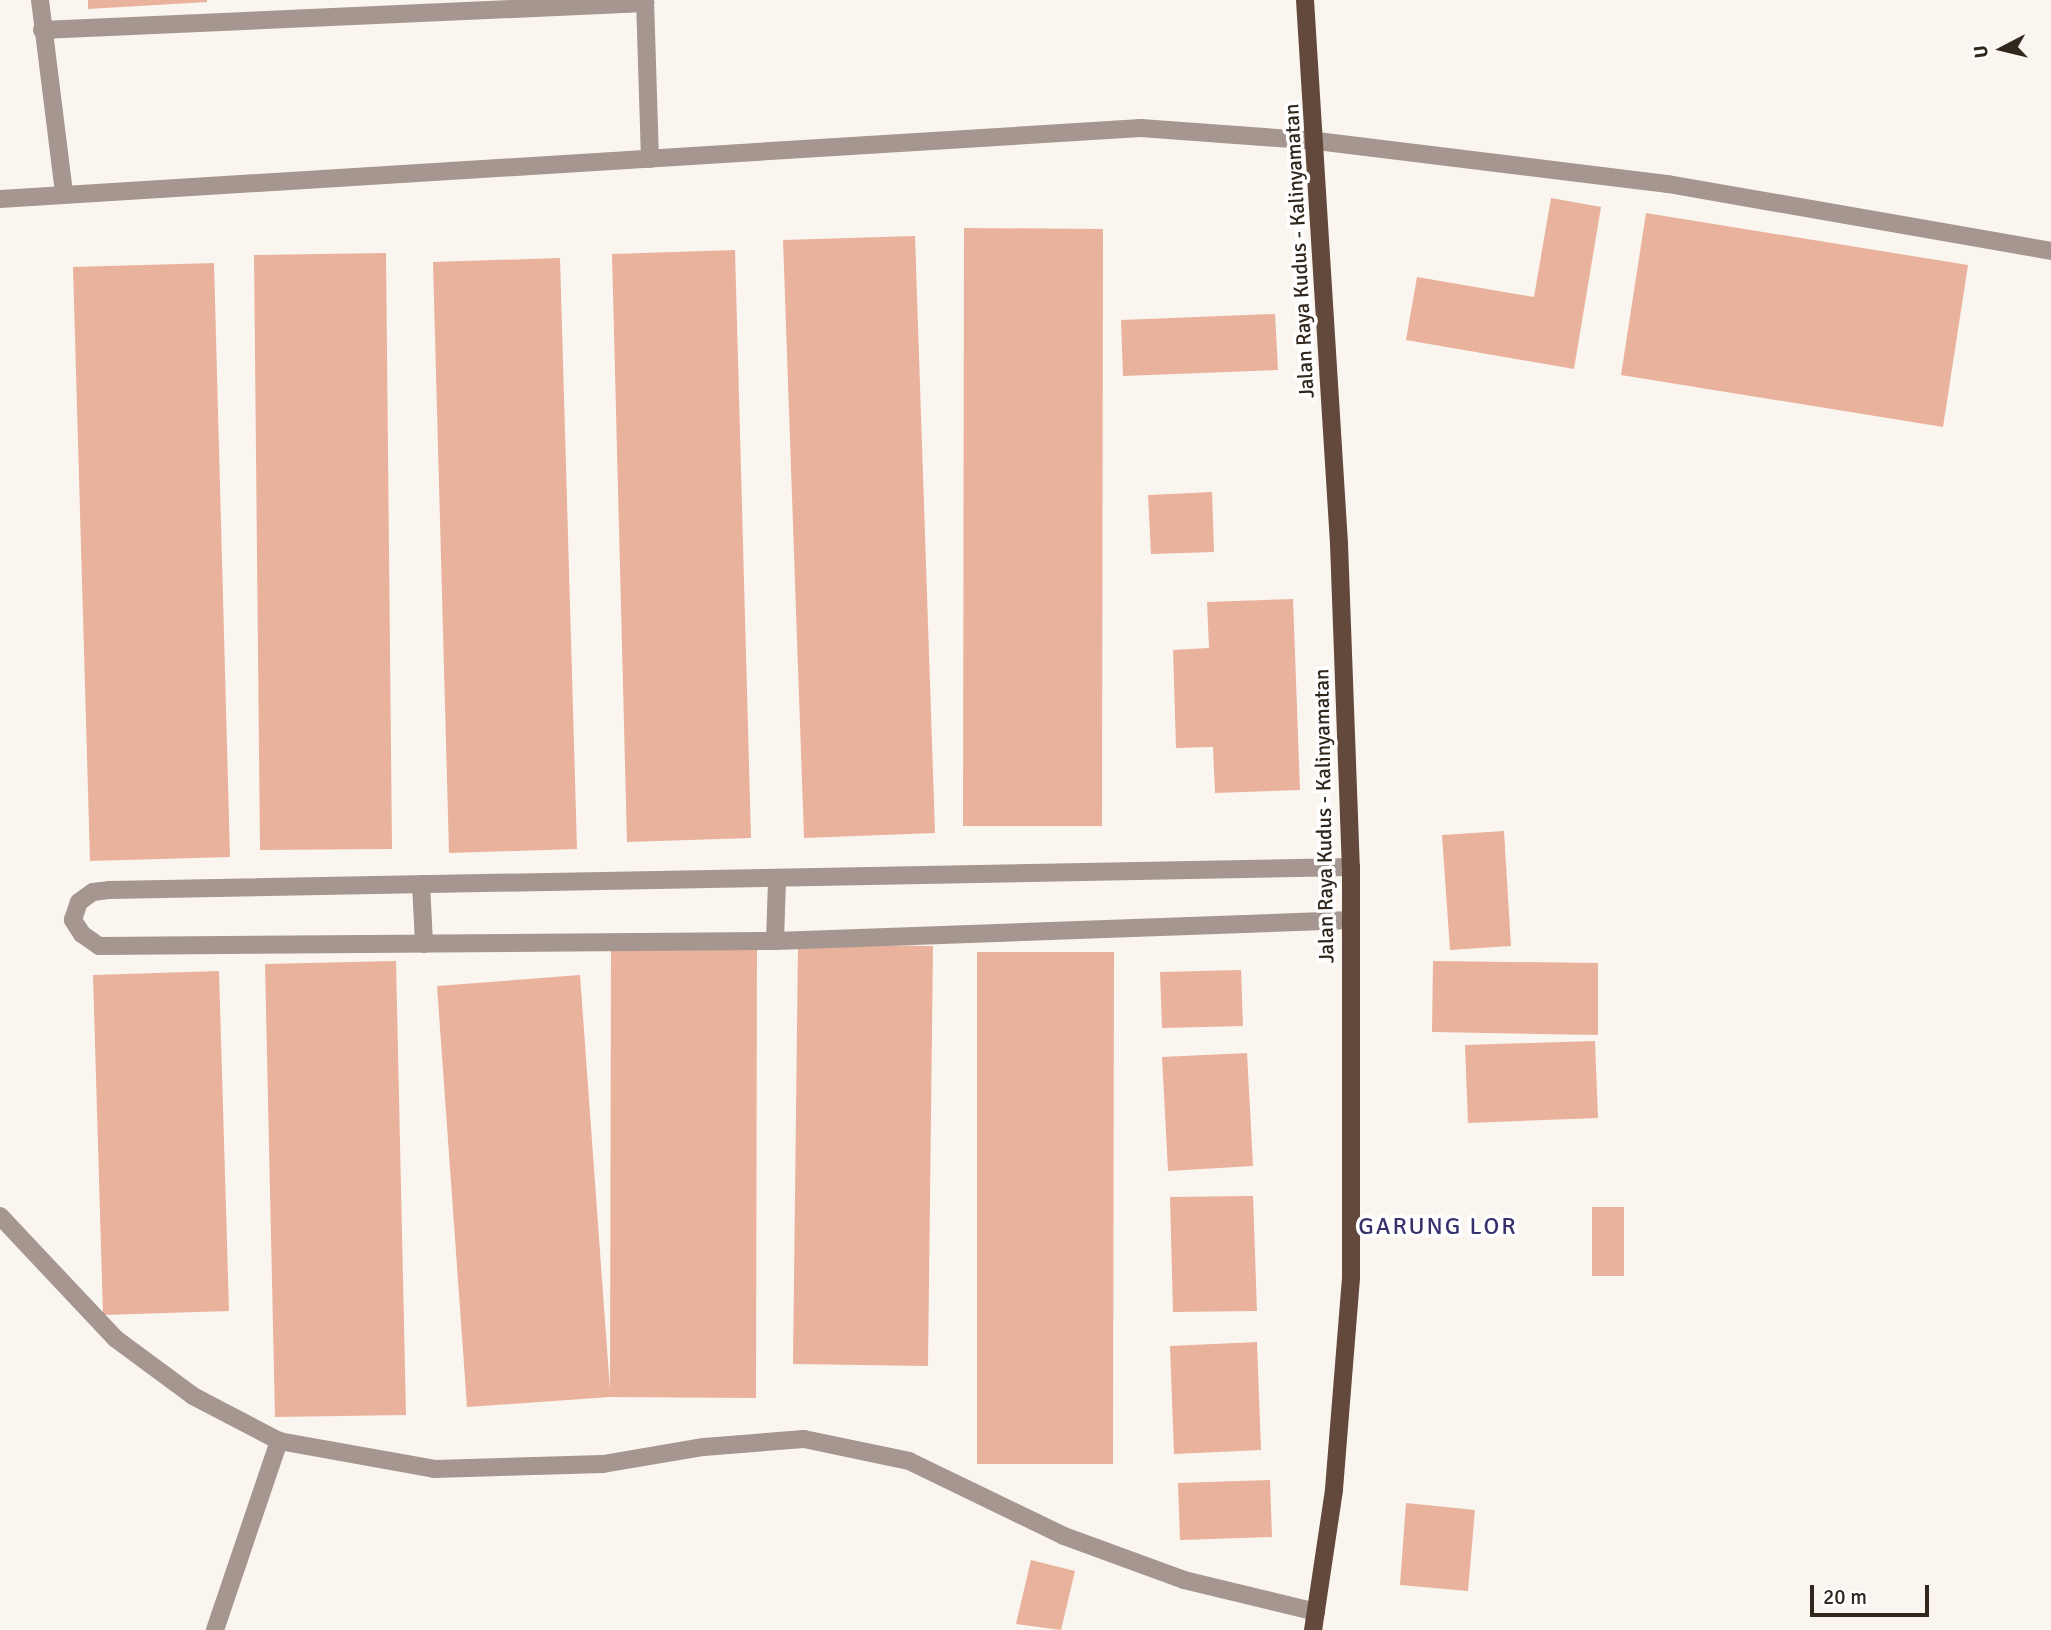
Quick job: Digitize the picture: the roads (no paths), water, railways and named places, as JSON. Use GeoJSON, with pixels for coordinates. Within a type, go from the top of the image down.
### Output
{"type":"FeatureCollection","features":[{"type":"Feature","properties":{"kind":"main road","name":"Jalan Raya Kudus - Kalinyamatan"},"geometry":{"type":"LineString","coordinates":[[1305,0],[1317,141],[1351,867],[1351,1278],[1334,1490],[1314,1621]]}},
{"type":"Feature","properties":{"kind":"street"},"geometry":{"type":"LineString","coordinates":[[40,0],[64,194]]}},
{"type":"Feature","properties":{"kind":"street"},"geometry":{"type":"LineString","coordinates":[[42,30],[645,1],[650,159]]}},
{"type":"Feature","properties":{"kind":"street"},"geometry":{"type":"LineString","coordinates":[[0,199],[1141,128],[1317,141],[1668,184],[2051,251]]}},
{"type":"Feature","properties":{"kind":"street"},"geometry":{"type":"LineString","coordinates":[[1351,867],[777,880],[110,890],[79,902],[73,920],[82,934],[99,946],[775,941],[1351,920]]}},
{"type":"Feature","properties":{"kind":"street"},"geometry":{"type":"LineString","coordinates":[[775,941],[777,880]]}},
{"type":"Feature","properties":{"kind":"street"},"geometry":{"type":"LineString","coordinates":[[421,884],[424,944]]}},
{"type":"Feature","properties":{"kind":"street"},"geometry":{"type":"LineString","coordinates":[[0,1216],[116,1339],[193,1396],[279,1441],[434,1469],[603,1464],[704,1447],[804,1439],[909,1461],[1064,1536],[1184,1580],[1314,1621]]}},
{"type":"Feature","properties":{"kind":"street"},"geometry":{"type":"LineString","coordinates":[[215,1630],[279,1441]]}},
{"type":"Feature","properties":{"kind":"district","name":"GARUNG LOR"},"geometry":{"type":"Point","coordinates":[1438,1227]}}]}
